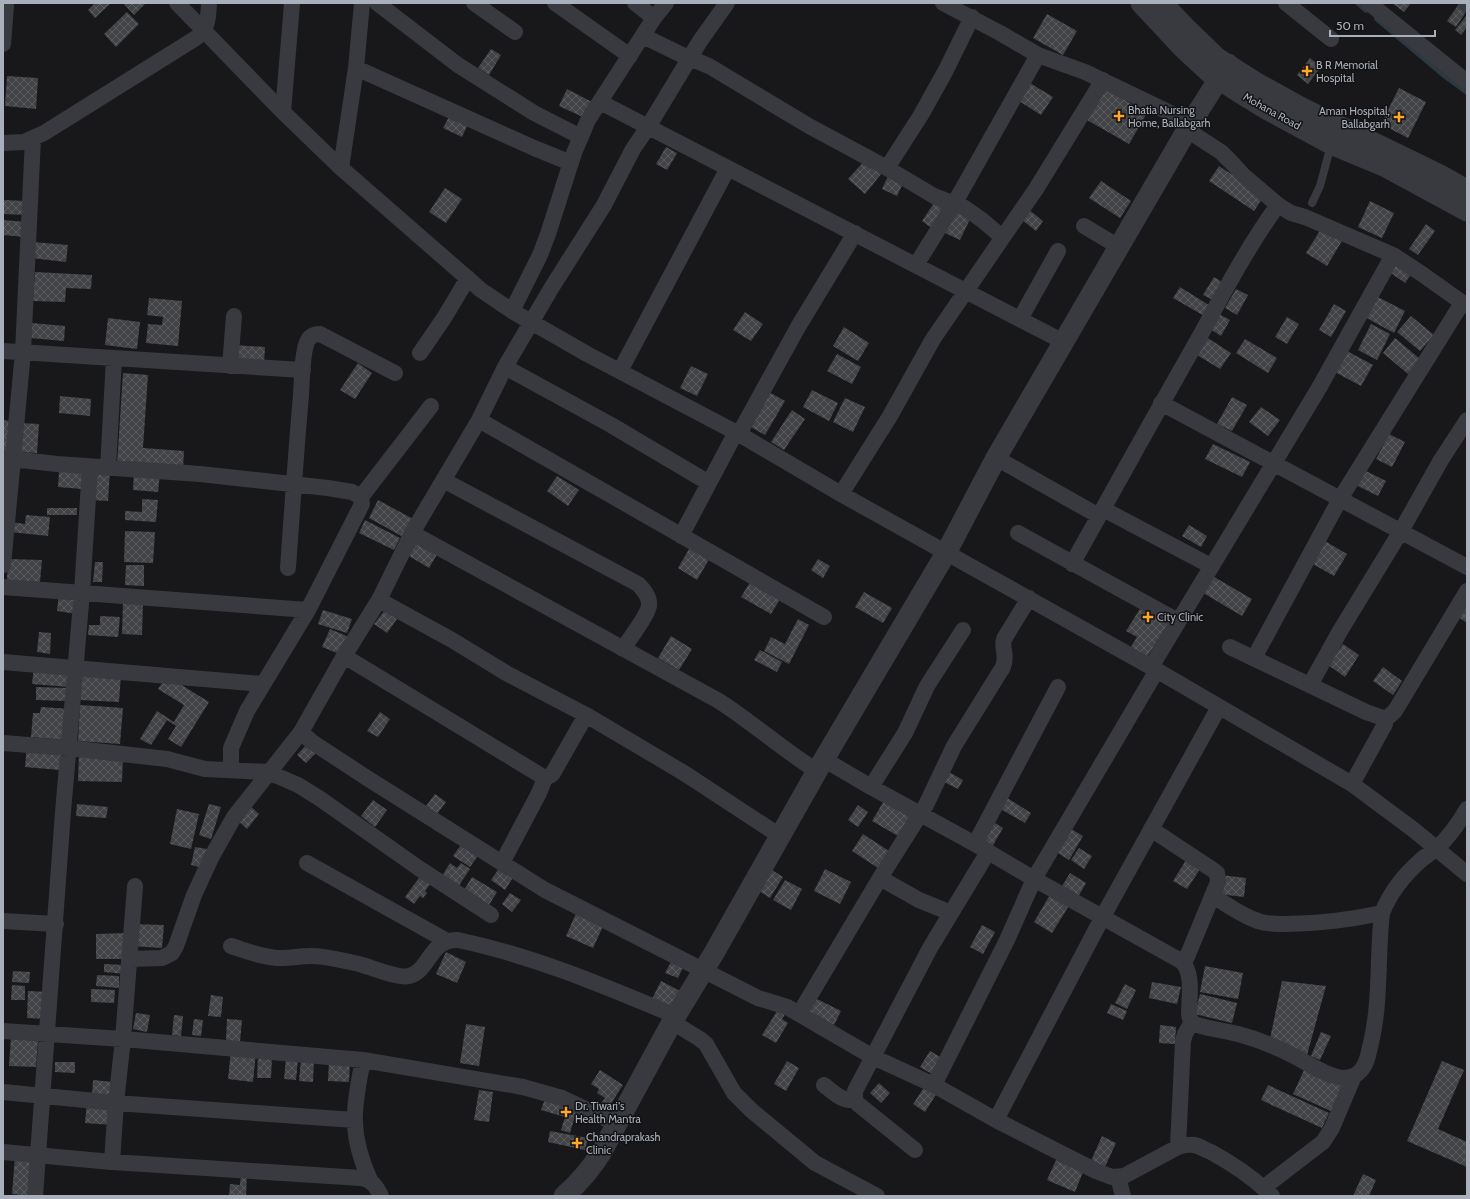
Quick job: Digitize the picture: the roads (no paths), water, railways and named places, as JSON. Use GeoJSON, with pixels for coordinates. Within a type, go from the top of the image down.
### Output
{"type":"FeatureCollection","features":[{"type":"Feature","properties":{"kind":"street"},"geometry":{"type":"LineString","coordinates":[[177,3],[283,112],[341,168],[481,290],[512,311],[587,354],[737,433],[841,494],[1154,669],[1352,784],[1414,830],[1467,874]]}},
{"type":"Feature","properties":{"kind":"street"},"geometry":{"type":"LineString","coordinates":[[3,143],[15,143],[33,138],[187,45],[204,31],[209,3]]}},
{"type":"Feature","properties":{"kind":"street"},"geometry":{"type":"LineString","coordinates":[[283,112],[292,3]]}},
{"type":"Feature","properties":{"kind":"street"},"geometry":{"type":"LineString","coordinates":[[341,168],[356,68],[362,3]]}},
{"type":"Feature","properties":{"kind":"street"},"geometry":{"type":"LineString","coordinates":[[377,3],[458,65],[534,113],[580,137]]}},
{"type":"Feature","properties":{"kind":"street"},"geometry":{"type":"LineString","coordinates":[[474,3],[515,32]]}},
{"type":"Feature","properties":{"kind":"street"},"geometry":{"type":"LineString","coordinates":[[555,3],[630,56]]}},
{"type":"Feature","properties":{"kind":"street"},"geometry":{"type":"LineString","coordinates":[[635,3],[654,18]]}},
{"type":"Feature","properties":{"kind":"street"},"geometry":{"type":"LineString","coordinates":[[512,311],[540,255],[580,137],[588,120],[654,18],[666,3]]}},
{"type":"Feature","properties":{"kind":"street"},"geometry":{"type":"LineString","coordinates":[[129,959],[162,958],[172,953],[181,933],[194,895],[234,817],[301,732],[378,600],[412,533],[445,481],[479,420],[505,368],[552,287],[604,205],[633,149],[709,26],[727,3]]}},
{"type":"Feature","properties":{"kind":"street"},"geometry":{"type":"LineString","coordinates":[[943,3],[972,17],[1038,55],[1103,80],[1189,126],[1221,152],[1243,176],[1278,206],[1291,213],[1305,217],[1393,255],[1464,305],[1340,499],[1254,658]]}},
{"type":"Feature","properties":{"kind":"street","name":"Mohana Road"},"geometry":{"type":"LineString","coordinates":[[1141,3],[1183,48],[1210,73],[1223,72],[1282,98],[1440,175],[1467,190]]}},
{"type":"Feature","properties":{"kind":"street","name":"Mohana Road"},"geometry":{"type":"LineString","coordinates":[[1162,3],[1205,47],[1223,72],[1268,110],[1331,144],[1384,166],[1467,211]]}},
{"type":"Feature","properties":{"kind":"street"},"geometry":{"type":"LineString","coordinates":[[1286,3],[1331,39]]}},
{"type":"Feature","properties":{"kind":"street"},"geometry":{"type":"LineString","coordinates":[[1369,3],[1467,82]]}},
{"type":"Feature","properties":{"kind":"street"},"geometry":{"type":"LineString","coordinates":[[3,44],[8,5]]}},
{"type":"Feature","properties":{"kind":"street"},"geometry":{"type":"LineString","coordinates":[[887,168],[921,115],[946,70],[972,17]]}},
{"type":"Feature","properties":{"kind":"street"},"geometry":{"type":"LineString","coordinates":[[643,36],[720,72],[808,126],[887,168],[934,196],[972,213],[1002,237]]}},
{"type":"Feature","properties":{"kind":"street"},"geometry":{"type":"LineString","coordinates":[[916,265],[954,204],[1038,55]]}},
{"type":"Feature","properties":{"kind":"street"},"geometry":{"type":"LineString","coordinates":[[356,68],[534,148],[571,163]]}},
{"type":"Feature","properties":{"kind":"street"},"geometry":{"type":"LineString","coordinates":[[564,1196],[588,1173],[601,1153],[674,1019],[946,552],[996,458],[1189,126],[1223,72]]}},
{"type":"Feature","properties":{"kind":"street"},"geometry":{"type":"LineString","coordinates":[[841,494],[890,416],[933,339],[1036,189],[1103,80]]}},
{"type":"Feature","properties":{"kind":"street"},"geometry":{"type":"LineString","coordinates":[[600,102],[1064,342]]}},
{"type":"Feature","properties":{"kind":"street"},"geometry":{"type":"LineString","coordinates":[[3,566],[8,459],[24,352],[33,138]]}},
{"type":"Feature","properties":{"kind":"street"},"geometry":{"type":"LineString","coordinates":[[620,371],[728,168]]}},
{"type":"Feature","properties":{"kind":"street"},"geometry":{"type":"LineString","coordinates":[[1072,564],[1161,403],[1250,248],[1278,206]]}},
{"type":"Feature","properties":{"kind":"street"},"geometry":{"type":"LineString","coordinates":[[1084,226],[1119,247]]}},
{"type":"Feature","properties":{"kind":"street"},"geometry":{"type":"LineString","coordinates":[[681,536],[737,433],[854,234]]}},
{"type":"Feature","properties":{"kind":"street"},"geometry":{"type":"LineString","coordinates":[[1020,319],[1058,252]]}},
{"type":"Feature","properties":{"kind":"street"},"geometry":{"type":"LineString","coordinates":[[934,1085],[1007,940],[1034,879],[1154,669],[1178,621],[1319,388],[1393,255]]}},
{"type":"Feature","properties":{"kind":"street"},"geometry":{"type":"LineString","coordinates":[[420,353],[444,318],[468,278]]}},
{"type":"Feature","properties":{"kind":"street"},"geometry":{"type":"LineString","coordinates":[[230,366],[234,316]]}},
{"type":"Feature","properties":{"kind":"street"},"geometry":{"type":"LineString","coordinates":[[288,568],[293,484],[307,341],[315,334],[320,334],[395,373]]}},
{"type":"Feature","properties":{"kind":"street"},"geometry":{"type":"LineString","coordinates":[[3,351],[303,370]]}},
{"type":"Feature","properties":{"kind":"street"},"geometry":{"type":"LineString","coordinates":[[108,468],[114,358]]}},
{"type":"Feature","properties":{"kind":"street"},"geometry":{"type":"LineString","coordinates":[[505,368],[611,426],[709,483]]}},
{"type":"Feature","properties":{"kind":"street"},"geometry":{"type":"LineString","coordinates":[[1161,403],[1467,567]]}},
{"type":"Feature","properties":{"kind":"street"},"geometry":{"type":"LineString","coordinates":[[232,769],[231,748],[236,734],[262,684],[308,610],[362,504],[361,497],[431,406]]}},
{"type":"Feature","properties":{"kind":"street"},"geometry":{"type":"LineString","coordinates":[[479,420],[598,490],[824,617]]}},
{"type":"Feature","properties":{"kind":"street"},"geometry":{"type":"LineString","coordinates":[[1310,685],[1340,631],[1401,531],[1441,460],[1467,420]]}},
{"type":"Feature","properties":{"kind":"street"},"geometry":{"type":"LineString","coordinates":[[996,458],[1211,566]]}},
{"type":"Feature","properties":{"kind":"street"},"geometry":{"type":"LineString","coordinates":[[8,459],[200,474],[293,484],[352,492],[361,497]]}},
{"type":"Feature","properties":{"kind":"street"},"geometry":{"type":"LineString","coordinates":[[35,1196],[68,748],[82,592],[90,466]]}},
{"type":"Feature","properties":{"kind":"street"},"geometry":{"type":"LineString","coordinates":[[445,481],[638,584],[644,590],[648,598],[649,606],[646,614],[623,649]]}},
{"type":"Feature","properties":{"kind":"street"},"geometry":{"type":"LineString","coordinates":[[412,533],[719,701],[749,721],[793,756],[821,765],[871,787],[1184,964],[1190,977],[1189,1014],[1192,1022],[1198,1025],[1238,1034],[1259,1041],[1292,1055],[1334,1076],[1344,1078],[1354,1076]]}},
{"type":"Feature","properties":{"kind":"street"},"geometry":{"type":"LineString","coordinates":[[1018,533],[1178,621]]}},
{"type":"Feature","properties":{"kind":"street"},"geometry":{"type":"LineString","coordinates":[[3,587],[308,610]]}},
{"type":"Feature","properties":{"kind":"street"},"geometry":{"type":"LineString","coordinates":[[1352,784],[1385,724],[1386,719],[1392,714],[1403,698],[1467,591]]}},
{"type":"Feature","properties":{"kind":"street"},"geometry":{"type":"LineString","coordinates":[[799,1014],[880,878],[931,797],[954,746],[1003,667],[1006,659],[1003,645],[1004,639],[1029,598]]}},
{"type":"Feature","properties":{"kind":"street"},"geometry":{"type":"LineString","coordinates":[[378,600],[452,640],[506,673],[586,715],[684,773],[780,836]]}},
{"type":"Feature","properties":{"kind":"street"},"geometry":{"type":"LineString","coordinates":[[871,787],[905,733],[927,686],[963,630]]}},
{"type":"Feature","properties":{"kind":"street"},"geometry":{"type":"LineString","coordinates":[[1230,647],[1366,712],[1386,719]]}},
{"type":"Feature","properties":{"kind":"street"},"geometry":{"type":"LineString","coordinates":[[344,656],[545,778]]}},
{"type":"Feature","properties":{"kind":"street"},"geometry":{"type":"LineString","coordinates":[[3,662],[262,684]]}},
{"type":"Feature","properties":{"kind":"street"},"geometry":{"type":"LineString","coordinates":[[974,844],[1058,687]]}},
{"type":"Feature","properties":{"kind":"street"},"geometry":{"type":"LineString","coordinates":[[996,1120],[1102,918],[1219,707]]}},
{"type":"Feature","properties":{"kind":"street"},"geometry":{"type":"LineString","coordinates":[[502,864],[539,793],[545,778],[553,773],[586,715]]}},
{"type":"Feature","properties":{"kind":"street"},"geometry":{"type":"LineString","coordinates":[[301,732],[312,742],[361,774],[545,890],[758,998],[779,1004],[799,1014],[873,1057],[934,1085],[996,1120],[1096,1171],[1106,1175],[1118,1177],[1124,1176],[1178,1147],[1186,1145],[1199,1146],[1241,1170],[1267,1192],[1323,1142],[1332,1128],[1354,1076],[1364,1065],[1375,1026],[1382,913],[1386,902],[1407,874],[1448,836],[1467,809]]}},
{"type":"Feature","properties":{"kind":"street"},"geometry":{"type":"LineString","coordinates":[[3,743],[68,748],[166,759],[205,769],[232,769],[268,772],[298,785],[319,798],[420,869],[491,915]]}},
{"type":"Feature","properties":{"kind":"street"},"geometry":{"type":"LineString","coordinates":[[1151,829],[1217,873],[1218,882],[1184,964]]}},
{"type":"Feature","properties":{"kind":"street"},"geometry":{"type":"LineString","coordinates":[[915,1150],[862,1108],[855,1100],[856,1091],[930,948],[988,852]]}},
{"type":"Feature","properties":{"kind":"street"},"geometry":{"type":"LineString","coordinates":[[307,863],[447,941]]}},
{"type":"Feature","properties":{"kind":"street"},"geometry":{"type":"LineString","coordinates":[[880,878],[919,900],[951,913]]}},
{"type":"Feature","properties":{"kind":"street"},"geometry":{"type":"LineString","coordinates":[[112,1162],[135,886]]}},
{"type":"Feature","properties":{"kind":"street"},"geometry":{"type":"LineString","coordinates":[[1212,896],[1258,922],[1267,923],[1294,924],[1330,922],[1382,913]]}},
{"type":"Feature","properties":{"kind":"street"},"geometry":{"type":"LineString","coordinates":[[3,921],[56,924]]}},
{"type":"Feature","properties":{"kind":"street"},"geometry":{"type":"LineString","coordinates":[[231,946],[252,953],[280,958],[312,956],[331,958],[372,967],[400,977],[408,977],[414,974],[436,949],[447,941],[458,940],[505,951],[551,965],[674,1019],[706,1044],[734,1093],[751,1110],[815,1163],[877,1196]]}},
{"type":"Feature","properties":{"kind":"street"},"geometry":{"type":"LineString","coordinates":[[1178,1147],[1183,1041],[1192,1022]]}},
{"type":"Feature","properties":{"kind":"street"},"geometry":{"type":"LineString","coordinates":[[3,1031],[123,1039],[363,1060],[523,1087],[562,1098],[617,1124]]}},
{"type":"Feature","properties":{"kind":"street"},"geometry":{"type":"LineString","coordinates":[[363,1060],[356,1092],[354,1120],[357,1143],[361,1161],[370,1180],[381,1196]]}},
{"type":"Feature","properties":{"kind":"street"},"geometry":{"type":"LineString","coordinates":[[824,1085],[838,1097],[847,1100],[855,1100]]}},
{"type":"Feature","properties":{"kind":"street"},"geometry":{"type":"LineString","coordinates":[[3,1092],[43,1094],[116,1103],[354,1120]]}},
{"type":"Feature","properties":{"kind":"street"},"geometry":{"type":"LineString","coordinates":[[3,1152],[38,1154],[112,1162],[361,1178],[370,1180]]}},
{"type":"Feature","properties":{"kind":"street"},"geometry":{"type":"LineString","coordinates":[[1118,1177],[1123,1196]]}},
{"type":"Feature","properties":{"kind":"lane"},"geometry":{"type":"LineString","coordinates":[[1312,203],[1320,186],[1331,144]]}},
{"type":"Feature","properties":{"kind":"waterway"},"geometry":{"type":"LineString","coordinates":[[1357,3],[1366,11]]}},
{"type":"Feature","properties":{"kind":"waterway"},"geometry":{"type":"LineString","coordinates":[[1376,19],[1445,77],[1467,93]]}},
{"type":"Feature","properties":{"kind":"place","name":"B R Memorial Hospital"},"geometry":{"type":"Point","coordinates":[1307,71]}},
{"type":"Feature","properties":{"kind":"place","name":"Bhatia Nursing Home, Ballabgarh"},"geometry":{"type":"Point","coordinates":[1119,116]}},
{"type":"Feature","properties":{"kind":"place","name":"Aman Hospital, Ballabgarh"},"geometry":{"type":"Point","coordinates":[1399,117]}},
{"type":"Feature","properties":{"kind":"place","name":"City Clinic"},"geometry":{"type":"Point","coordinates":[1148,617]}},
{"type":"Feature","properties":{"kind":"place","name":"Dr. Tiwari's Health Mantra"},"geometry":{"type":"Point","coordinates":[566,1112]}},
{"type":"Feature","properties":{"kind":"place","name":"Chandraprakash Clinic"},"geometry":{"type":"Point","coordinates":[577,1143]}}]}
